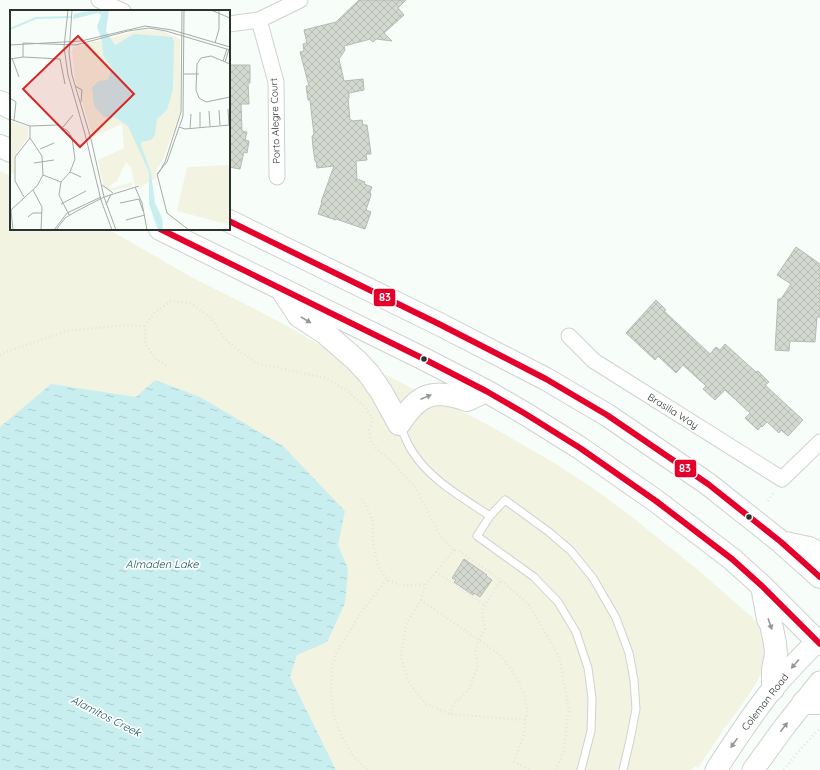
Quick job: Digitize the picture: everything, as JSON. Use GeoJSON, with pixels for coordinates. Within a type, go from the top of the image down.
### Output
{"type":"FeatureCollection","features":[{"type":"Feature","properties":{"kind":"main road"},"geometry":{"type":"LineString","coordinates":[[0,102],[10,107]]}},
{"type":"Feature","properties":{"kind":"main road"},"geometry":{"type":"LineString","coordinates":[[0,146],[10,151]]}},
{"type":"Feature","properties":{"kind":"main road"},"geometry":{"type":"LineString","coordinates":[[230,221],[439,324],[546,379],[607,415],[708,484],[781,542],[820,577]]}},
{"type":"Feature","properties":{"kind":"main road"},"geometry":{"type":"LineString","coordinates":[[162,230],[424,359],[524,413],[574,444],[656,501],[732,559],[819,641]]}},
{"type":"Feature","properties":{"kind":"main road"},"geometry":{"type":"LineString","coordinates":[[282,290],[299,316],[339,344],[369,374],[400,424],[406,414],[418,401],[429,395],[450,395],[467,400],[486,392]]}},
{"type":"Feature","properties":{"kind":"main road"},"geometry":{"type":"LineString","coordinates":[[781,542],[809,548],[820,554]]}},
{"type":"Feature","properties":{"kind":"main road"},"geometry":{"type":"LineString","coordinates":[[762,586],[768,619],[775,643],[776,654],[773,689]]}},
{"type":"Feature","properties":{"kind":"street"},"geometry":{"type":"LineString","coordinates":[[99,0],[120,10]]}},
{"type":"Feature","properties":{"kind":"street"},"geometry":{"type":"LineString","coordinates":[[230,24],[260,20],[300,0]]}},
{"type":"Feature","properties":{"kind":"street","name":"Porto Alegre Court"},"geometry":{"type":"LineString","coordinates":[[260,20],[276,82],[277,177]]}},
{"type":"Feature","properties":{"kind":"street","name":"Brasilia Way"},"geometry":{"type":"LineString","coordinates":[[569,336],[594,361],[782,479],[820,442]]}},
{"type":"Feature","properties":{"kind":"street","name":"Coleman Road"},"geometry":{"type":"LineString","coordinates":[[716,770],[773,689],[801,657],[819,641]]}},
{"type":"Feature","properties":{"kind":"street"},"geometry":{"type":"LineString","coordinates":[[753,770],[785,726],[812,703],[820,682]]}},
{"type":"Feature","properties":{"kind":"lane"},"geometry":{"type":"LineString","coordinates":[[400,424],[406,442],[412,453],[431,475],[490,516]]}},
{"type":"Feature","properties":{"kind":"lane"},"geometry":{"type":"LineString","coordinates":[[581,770],[591,731],[592,698],[588,668],[576,632],[558,602],[534,577],[478,536],[490,516],[505,500],[549,532],[571,551],[593,578],[616,618],[629,653],[634,680],[636,709],[623,770]]}},
{"type":"Feature","properties":{"kind":"path"},"geometry":{"type":"LineString","coordinates":[[166,366],[156,359],[146,345],[145,326],[154,313],[171,301],[190,303],[210,317],[228,342],[256,363],[325,378],[348,391],[364,407],[373,419],[369,430],[371,442],[379,452],[390,460],[415,487],[441,537],[454,550],[459,551],[501,580],[529,605],[559,656],[569,710],[564,750],[556,770]]}},
{"type":"Feature","properties":{"kind":"path"},"geometry":{"type":"LineString","coordinates":[[0,355],[67,331],[125,325],[145,326]]}},
{"type":"Feature","properties":{"kind":"path"},"geometry":{"type":"LineString","coordinates":[[768,501],[774,492]]}},
{"type":"Feature","properties":{"kind":"path"},"geometry":{"type":"LineString","coordinates":[[362,499],[373,520],[373,542],[378,565],[387,580],[405,586],[426,584]]}},
{"type":"Feature","properties":{"kind":"path"},"geometry":{"type":"LineString","coordinates":[[454,550],[426,584],[421,600],[406,625],[401,657],[409,682],[425,703],[450,714],[526,720]]}},
{"type":"Feature","properties":{"kind":"path"},"geometry":{"type":"LineString","coordinates":[[436,572],[485,604]]}},
{"type":"Feature","properties":{"kind":"path"},"geometry":{"type":"LineString","coordinates":[[367,770],[353,756],[342,738],[334,717],[330,697],[332,668],[336,653],[365,607],[387,580]]}},
{"type":"Feature","properties":{"kind":"path"},"geometry":{"type":"LineString","coordinates":[[450,714],[455,702],[469,689],[478,665],[475,653],[479,640],[485,629],[482,616],[483,608],[501,580]]}},
{"type":"Feature","properties":{"kind":"path"},"geometry":{"type":"LineString","coordinates":[[421,600],[499,654],[512,670],[524,693],[527,711],[523,736],[514,762],[531,770]]}},
{"type":"Feature","properties":{"kind":"path"},"geometry":{"type":"LineString","coordinates":[[784,770],[796,753],[820,728]]}},
{"type":"Feature","properties":{"kind":"green space"},"geometry":{"type":"Polygon","coordinates":[[[0,171],[10,176],[10,230],[110,230],[193,278],[289,327],[338,356],[370,367],[446,403],[492,427],[556,464],[623,510],[697,569],[753,618],[762,630],[767,646],[762,671],[757,682],[698,768],[695,766],[692,770],[0,770],[0,171]]]}},
{"type":"Feature","properties":{"kind":"water","name":"Almaden Lake"},"geometry":{"type":"Polygon","coordinates":[[[155,380],[200,397],[283,446],[345,511],[338,545],[348,569],[345,603],[327,642],[297,655],[290,677],[336,770],[0,770],[0,427],[51,384],[136,397],[155,380]]]}},
{"type":"Feature","properties":{"kind":"building"},"geometry":{"type":"Polygon","coordinates":[[[359,0],[406,0],[398,8],[404,15],[384,33],[392,41],[376,39],[373,42],[369,39],[344,46],[345,50],[339,59],[344,81],[363,79],[364,90],[349,93],[348,98],[350,120],[362,120],[363,125],[367,125],[371,154],[366,154],[367,160],[356,161],[357,179],[372,187],[366,210],[371,212],[365,229],[318,214],[334,166],[317,168],[313,147],[312,136],[314,135],[310,100],[308,100],[306,86],[309,86],[300,52],[304,51],[303,44],[307,43],[304,30],[336,22],[359,0]]]}},
{"type":"Feature","properties":{"kind":"building"},"geometry":{"type":"Polygon","coordinates":[[[230,65],[250,65],[250,83],[248,83],[249,104],[241,104],[242,131],[247,132],[245,140],[249,141],[247,153],[244,152],[240,169],[230,167],[230,65]]]}},
{"type":"Feature","properties":{"kind":"building"},"geometry":{"type":"Polygon","coordinates":[[[796,247],[820,264],[820,317],[817,317],[815,342],[790,341],[789,351],[775,350],[778,299],[781,299],[791,284],[777,275],[796,247]]]}},
{"type":"Feature","properties":{"kind":"building"},"geometry":{"type":"Polygon","coordinates":[[[656,300],[666,310],[664,311],[710,354],[716,347],[720,350],[725,344],[756,372],[758,371],[769,382],[765,385],[803,420],[788,436],[781,430],[779,433],[767,422],[758,430],[745,418],[750,413],[725,390],[715,400],[703,389],[706,386],[683,365],[676,373],[658,356],[655,360],[626,333],[656,300]]]}},
{"type":"Feature","properties":{"kind":"building"},"geometry":{"type":"Polygon","coordinates":[[[464,559],[492,580],[480,597],[474,593],[473,595],[454,582],[456,580],[452,578],[464,559]]]}},
{"type":"Feature","properties":{"kind":"transit line","name":"83"},"geometry":{"type":"LineString","coordinates":[[230,221],[439,324],[546,379],[607,415],[708,484],[781,542],[820,577]]}},
{"type":"Feature","properties":{"kind":"transit line","name":"83"},"geometry":{"type":"LineString","coordinates":[[162,230],[486,391],[580,448],[656,501],[732,559],[762,586],[820,644]]}},
{"type":"Feature","properties":{"kind":"water label","name":"Alamitos Creek"},"geometry":{"type":"Point","coordinates":[106,716]}}]}
